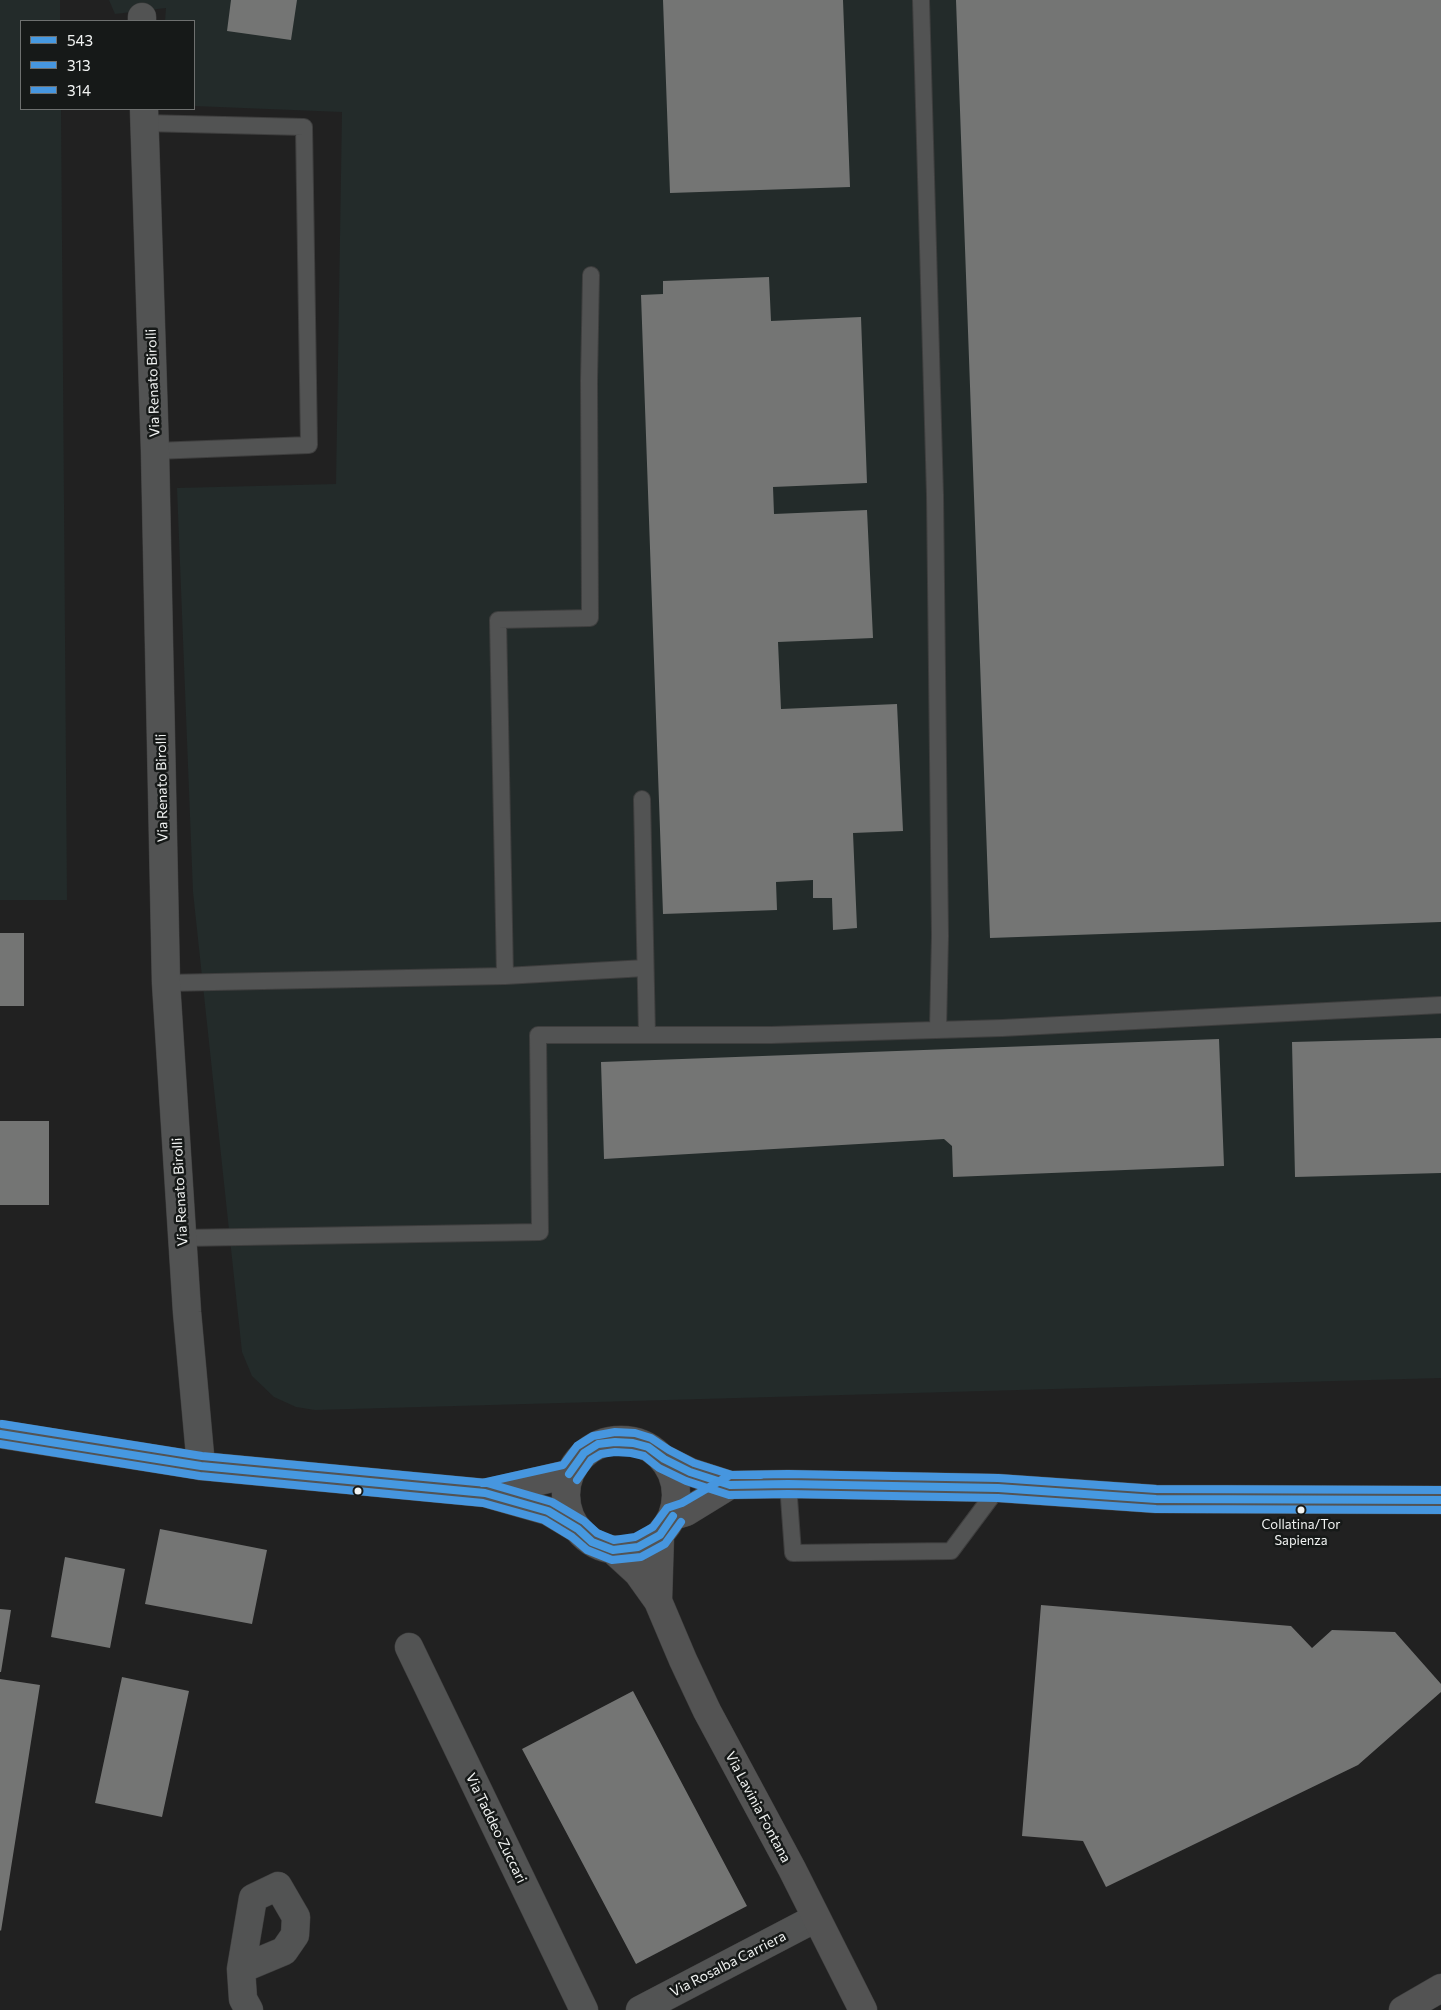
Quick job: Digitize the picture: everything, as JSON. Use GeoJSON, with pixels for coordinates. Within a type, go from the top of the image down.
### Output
{"type":"FeatureCollection","features":[{"type":"Feature","properties":{"kind":"street","name":"Via Renato Birolli"},"geometry":{"type":"LineString","coordinates":[[144,116],[155,451],[166,983],[187,1312],[201,1466]]}},
{"type":"Feature","properties":{"kind":"street"},"geometry":{"type":"LineString","coordinates":[[0,1434],[201,1466],[485,1493],[548,1511],[578,1529],[592,1542],[613,1550],[638,1548],[667,1525],[730,1485]]}},
{"type":"Feature","properties":{"kind":"street"},"geometry":{"type":"LineString","coordinates":[[578,1529],[567,1506],[564,1492],[569,1474],[584,1453],[598,1444],[615,1442],[633,1443],[648,1447],[664,1460],[690,1472],[730,1485],[788,1484],[998,1488],[1156,1499],[1441,1500]]}},
{"type":"Feature","properties":{"kind":"street"},"geometry":{"type":"LineString","coordinates":[[664,1460],[672,1474],[675,1490],[667,1525]]}},
{"type":"Feature","properties":{"kind":"street"},"geometry":{"type":"LineString","coordinates":[[485,1493],[569,1474]]}},
{"type":"Feature","properties":{"kind":"street","name":"Via Lavinia Fontana"},"geometry":{"type":"LineString","coordinates":[[658,1601],[667,1525]]}},
{"type":"Feature","properties":{"kind":"street","name":"Via Lavinia Fontana"},"geometry":{"type":"LineString","coordinates":[[613,1550],[638,1573],[658,1601],[707,1711],[863,2010]]}},
{"type":"Feature","properties":{"kind":"street","name":"Via Taddeo Zuccari"},"geometry":{"type":"LineString","coordinates":[[409,1647],[584,2010]]}},
{"type":"Feature","properties":{"kind":"street","name":"Via Rosalba Carriera"},"geometry":{"type":"LineString","coordinates":[[640,2010],[816,1918]]}},
{"type":"Feature","properties":{"kind":"street"},"geometry":{"type":"LineString","coordinates":[[241,1969],[243,1999],[248,2010]]}},
{"type":"Feature","properties":{"kind":"street"},"geometry":{"type":"LineString","coordinates":[[1403,2010],[1441,1988]]}},
{"type":"Feature","properties":{"kind":"lane"},"geometry":{"type":"LineString","coordinates":[[921,0],[936,494],[940,936],[938,1030]]}},
{"type":"Feature","properties":{"kind":"lane"},"geometry":{"type":"LineString","coordinates":[[144,116],[304,128],[309,445],[155,451]]}},
{"type":"Feature","properties":{"kind":"lane"},"geometry":{"type":"LineString","coordinates":[[505,976],[498,620],[590,618],[589,380],[591,276]]}},
{"type":"Feature","properties":{"kind":"lane"},"geometry":{"type":"LineString","coordinates":[[642,799],[647,1035]]}},
{"type":"Feature","properties":{"kind":"lane"},"geometry":{"type":"LineString","coordinates":[[166,983],[505,976],[645,968]]}},
{"type":"Feature","properties":{"kind":"lane"},"geometry":{"type":"LineString","coordinates":[[182,1238],[540,1232],[538,1035],[771,1035],[938,1030],[1441,1005]]}},
{"type":"Feature","properties":{"kind":"lane"},"geometry":{"type":"LineString","coordinates":[[788,1484],[793,1553],[951,1551],[998,1488]]}},
{"type":"Feature","properties":{"kind":"shaded area"},"geometry":{"type":"Polygon","coordinates":[[[0,0],[60,0],[60,20],[20,20],[20,110],[61,110],[67,900],[0,900],[0,0]]]}},
{"type":"Feature","properties":{"kind":"shaded area"},"geometry":{"type":"Polygon","coordinates":[[[109,0],[1441,0],[1441,1378],[315,1410],[296,1407],[274,1397],[252,1376],[242,1352],[193,892],[177,488],[336,484],[342,112],[195,106],[195,20],[165,20],[166,8],[115,14],[109,0]]]}},
{"type":"Feature","properties":{"kind":"building"},"geometry":{"type":"Polygon","coordinates":[[[231,0],[297,0],[291,40],[227,31],[231,0]]]}},
{"type":"Feature","properties":{"kind":"building"},"geometry":{"type":"Polygon","coordinates":[[[663,0],[843,0],[850,187],[670,193],[663,0]]]}},
{"type":"Feature","properties":{"kind":"building"},"geometry":{"type":"Polygon","coordinates":[[[956,0],[1441,0],[1441,922],[990,938],[956,0]]]}},
{"type":"Feature","properties":{"kind":"building"},"geometry":{"type":"Polygon","coordinates":[[[769,277],[771,321],[861,317],[867,483],[773,487],[774,514],[867,510],[873,638],[778,642],[781,709],[897,704],[903,831],[853,833],[857,928],[833,930],[832,898],[813,898],[813,880],[776,882],[777,910],[663,914],[641,295],[663,294],[663,281],[769,277]]]}},
{"type":"Feature","properties":{"kind":"building"},"geometry":{"type":"Polygon","coordinates":[[[0,933],[24,933],[24,1006],[0,1006],[0,933]]]}},
{"type":"Feature","properties":{"kind":"building"},"geometry":{"type":"Polygon","coordinates":[[[1441,1038],[1441,1173],[1295,1177],[1292,1042],[1441,1038]]]}},
{"type":"Feature","properties":{"kind":"building"},"geometry":{"type":"Polygon","coordinates":[[[1219,1039],[1224,1166],[953,1177],[952,1146],[944,1139],[604,1159],[601,1062],[1219,1039]]]}},
{"type":"Feature","properties":{"kind":"building"},"geometry":{"type":"Polygon","coordinates":[[[0,1121],[49,1121],[49,1205],[0,1205],[0,1121]]]}},
{"type":"Feature","properties":{"kind":"building"},"geometry":{"type":"Polygon","coordinates":[[[160,1529],[267,1550],[252,1624],[145,1604],[160,1529]]]}},
{"type":"Feature","properties":{"kind":"building"},"geometry":{"type":"Polygon","coordinates":[[[65,1557],[125,1569],[110,1648],[51,1637],[65,1557]]]}},
{"type":"Feature","properties":{"kind":"building"},"geometry":{"type":"Polygon","coordinates":[[[1041,1605],[1291,1626],[1312,1648],[1332,1630],[1395,1632],[1441,1684],[1441,1692],[1358,1765],[1106,1887],[1083,1841],[1022,1836],[1041,1605]]]}},
{"type":"Feature","properties":{"kind":"building"},"geometry":{"type":"Polygon","coordinates":[[[0,1609],[11,1610],[1,1672],[0,1672],[0,1609]]]}},
{"type":"Feature","properties":{"kind":"building"},"geometry":{"type":"Polygon","coordinates":[[[122,1677],[189,1691],[162,1817],[95,1803],[122,1677]]]}},
{"type":"Feature","properties":{"kind":"building"},"geometry":{"type":"Polygon","coordinates":[[[0,1679],[40,1685],[1,1931],[0,1930],[0,1679]]]}},
{"type":"Feature","properties":{"kind":"building"},"geometry":{"type":"Polygon","coordinates":[[[633,1691],[747,1906],[636,1964],[522,1749],[633,1691]]]}},
{"type":"Feature","properties":{"kind":"transit line","name":"314"},"geometry":{"type":"LineString","coordinates":[[2,1424],[202,1456],[487,1483],[552,1502],[584,1521],[597,1533],[614,1540],[635,1537],[653,1527],[667,1508],[682,1503],[730,1475],[788,1474],[998,1478],[1156,1489],[1441,1490]]}},
{"type":"Feature","properties":{"kind":"transit line","name":"314"},"geometry":{"type":"LineString","coordinates":[[482,1483],[563,1465],[577,1446],[593,1436],[615,1432],[635,1433],[651,1438],[694,1463],[732,1475],[761,1475]]}},
{"type":"Feature","properties":{"kind":"transit line","name":"543"},"geometry":{"type":"LineString","coordinates":[[0,1434],[201,1466],[485,1493],[548,1511],[578,1529],[592,1542],[613,1550],[638,1547],[660,1535],[673,1516]]}},
{"type":"Feature","properties":{"kind":"transit line","name":"543"},"geometry":{"type":"LineString","coordinates":[[569,1474],[584,1453],[598,1444],[615,1442],[633,1443],[648,1447],[664,1459],[690,1472],[730,1485],[788,1484],[998,1488],[1156,1499],[1441,1500]]}},
{"type":"Feature","properties":{"kind":"transit line","name":"313"},"geometry":{"type":"LineString","coordinates":[[0,1444],[200,1476],[483,1503],[544,1520],[572,1537],[587,1550],[612,1560],[641,1557],[665,1544],[681,1522]]}},
{"type":"Feature","properties":{"kind":"transit line","name":"313"},"geometry":{"type":"LineString","coordinates":[[577,1480],[591,1460],[601,1454],[615,1452],[644,1456],[659,1468],[686,1481],[729,1495],[788,1494],[998,1498],[1156,1509],[1441,1510]]}},
{"type":"Feature","properties":{"kind":"place","name":"Collatina/Tor Sapienza"},"geometry":{"type":"Point","coordinates":[1301,1510]}}]}
